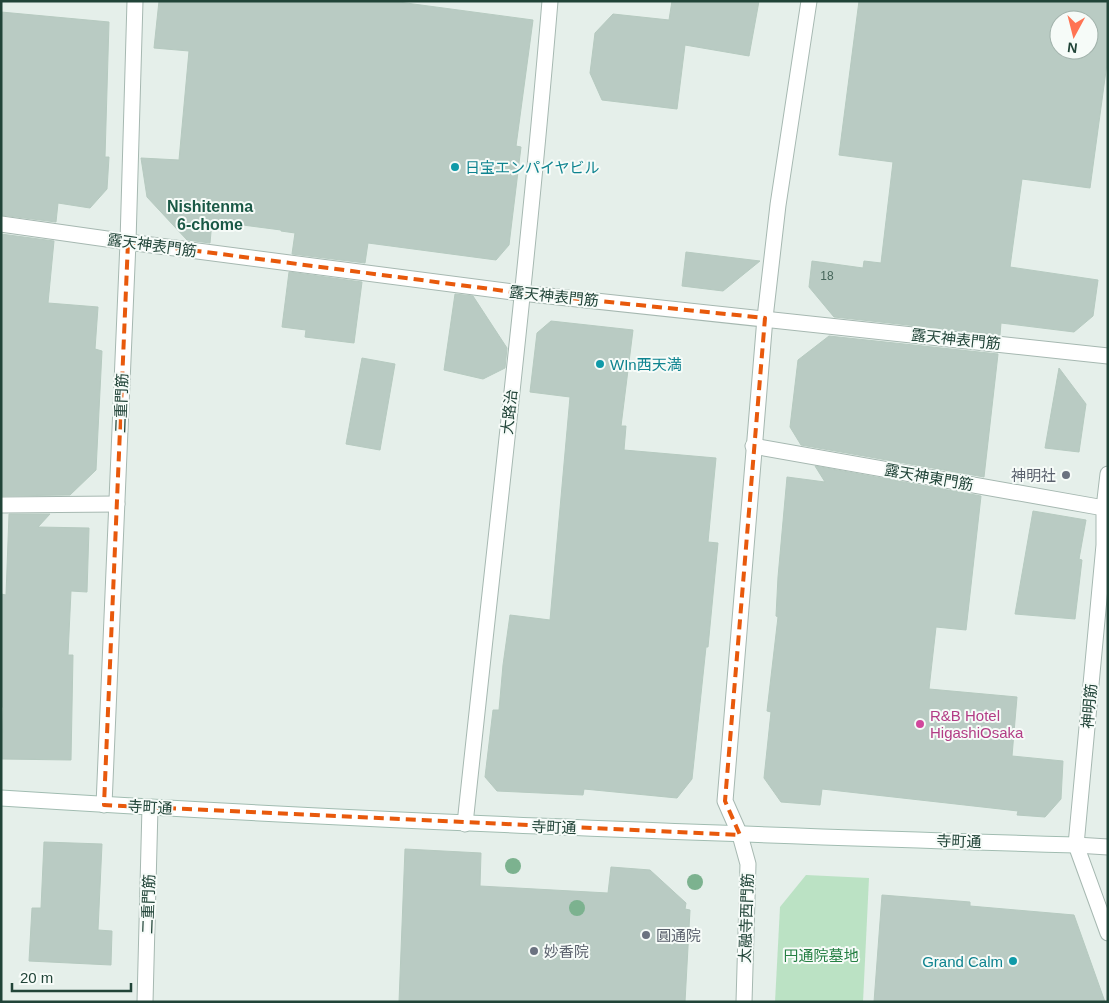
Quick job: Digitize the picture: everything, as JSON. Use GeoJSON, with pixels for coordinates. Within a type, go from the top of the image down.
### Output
{"type":"FeatureCollection","features":[{"type":"Feature","properties":{"kind":"street","name":"二重門筋"},"geometry":{"type":"LineString","coordinates":[[104,804],[128,242],[136,1]]}},
{"type":"Feature","properties":{"kind":"street","name":"大路治"},"geometry":{"type":"LineString","coordinates":[[465,824],[521,293],[536,172],[550,1]]}},
{"type":"Feature","properties":{"kind":"street","name":"太融寺西門筋"},"geometry":{"type":"LineString","coordinates":[[744,1002],[748,864],[740,834],[725,801],[765,318],[778,205],[809,1]]}},
{"type":"Feature","properties":{"kind":"street","name":"露天神表門筋"},"geometry":{"type":"LineString","coordinates":[[1,224],[521,293],[1108,356]]}},
{"type":"Feature","properties":{"kind":"street","name":"露天神東門筋"},"geometry":{"type":"LineString","coordinates":[[753,446],[1104,508]]}},
{"type":"Feature","properties":{"kind":"street","name":"神明筋"},"geometry":{"type":"LineString","coordinates":[[1108,474],[1104,508],[1106,545],[1076,845],[1108,933]]}},
{"type":"Feature","properties":{"kind":"street"},"geometry":{"type":"LineString","coordinates":[[1,505],[117,504]]}},
{"type":"Feature","properties":{"kind":"street","name":"寺町通"},"geometry":{"type":"LineString","coordinates":[[1,798],[465,824],[1108,847]]}},
{"type":"Feature","properties":{"kind":"street","name":"二重門筋"},"geometry":{"type":"LineString","coordinates":[[145,1002],[150,807]]}},
{"type":"Feature","properties":{"kind":"highlighted area"},"geometry":{"type":"Polygon","coordinates":[[[128,242],[521,293],[765,318],[725,801],[740,835],[104,805],[128,242]]]}},
{"type":"Feature","properties":{"kind":"green space","name":"円通院墓地"},"geometry":{"type":"Polygon","coordinates":[[[806,875],[869,878],[863,1002],[775,1002],[780,907],[806,875]]]}},
{"type":"Feature","properties":{"kind":"building"},"geometry":{"type":"Polygon","coordinates":[[[159,1],[391,1],[533,20],[516,146],[521,147],[509,245],[496,260],[368,243],[365,263],[292,254],[295,233],[212,221],[210,243],[187,240],[147,197],[141,158],[179,160],[189,51],[154,48],[159,1]]]}},
{"type":"Feature","properties":{"kind":"building"},"geometry":{"type":"Polygon","coordinates":[[[672,1],[759,1],[749,56],[685,45],[677,109],[602,100],[590,73],[595,33],[613,14],[669,20],[672,1]]]}},
{"type":"Feature","properties":{"kind":"building"},"geometry":{"type":"Polygon","coordinates":[[[859,1],[1108,1],[1108,56],[1090,188],[1022,179],[1010,267],[1098,280],[1093,316],[1074,332],[1001,323],[1000,335],[834,317],[809,287],[812,261],[863,268],[864,261],[881,263],[893,162],[839,155],[859,1]]]}},
{"type":"Feature","properties":{"kind":"building"},"geometry":{"type":"Polygon","coordinates":[[[1,12],[109,22],[105,157],[109,157],[107,189],[90,208],[58,203],[56,222],[1,215],[1,12]]]}},
{"type":"Feature","properties":{"kind":"building"},"geometry":{"type":"Polygon","coordinates":[[[1,234],[54,241],[48,303],[98,307],[95,349],[102,351],[96,470],[70,495],[1,496],[1,234]]]}},
{"type":"Feature","properties":{"kind":"building"},"geometry":{"type":"Polygon","coordinates":[[[686,252],[760,261],[723,291],[682,286],[686,252]]]}},
{"type":"Feature","properties":{"kind":"building"},"geometry":{"type":"Polygon","coordinates":[[[289,272],[362,282],[354,343],[305,337],[306,330],[282,327],[289,272]]]}},
{"type":"Feature","properties":{"kind":"building"},"geometry":{"type":"Polygon","coordinates":[[[455,294],[473,296],[507,348],[505,368],[483,379],[444,370],[455,294]]]}},
{"type":"Feature","properties":{"kind":"building"},"geometry":{"type":"Polygon","coordinates":[[[551,321],[633,330],[621,426],[626,426],[624,450],[716,458],[708,542],[718,543],[708,647],[706,647],[692,779],[677,798],[584,789],[583,795],[497,791],[485,777],[493,710],[499,710],[510,615],[550,620],[570,397],[530,392],[537,333],[551,321]]]}},
{"type":"Feature","properties":{"kind":"building"},"geometry":{"type":"Polygon","coordinates":[[[829,336],[998,354],[984,477],[801,445],[790,427],[798,360],[829,336]]]}},
{"type":"Feature","properties":{"kind":"building"},"geometry":{"type":"Polygon","coordinates":[[[362,358],[395,364],[380,450],[346,444],[362,358]]]}},
{"type":"Feature","properties":{"kind":"building"},"geometry":{"type":"Polygon","coordinates":[[[1059,368],[1086,404],[1079,452],[1045,448],[1059,368]]]}},
{"type":"Feature","properties":{"kind":"building"},"geometry":{"type":"Polygon","coordinates":[[[815,466],[981,496],[966,630],[936,627],[929,689],[1017,697],[1012,756],[1063,761],[1061,799],[1045,817],[1017,815],[1018,811],[822,789],[820,805],[781,802],[764,778],[771,712],[767,711],[778,617],[776,616],[778,577],[787,477],[825,482],[815,466]]]}},
{"type":"Feature","properties":{"kind":"building"},"geometry":{"type":"Polygon","coordinates":[[[1033,511],[1086,520],[1079,559],[1082,560],[1075,619],[1015,614],[1033,511]]]}},
{"type":"Feature","properties":{"kind":"building"},"geometry":{"type":"Polygon","coordinates":[[[9,514],[50,514],[38,527],[89,528],[87,592],[71,591],[68,655],[73,655],[71,760],[2,759],[1,594],[6,595],[9,514]]]}},
{"type":"Feature","properties":{"kind":"building"},"geometry":{"type":"Polygon","coordinates":[[[44,842],[102,844],[98,930],[112,931],[111,965],[29,961],[32,908],[41,908],[44,842]]]}},
{"type":"Feature","properties":{"kind":"building"},"geometry":{"type":"Polygon","coordinates":[[[405,849],[481,853],[480,886],[608,893],[611,867],[650,870],[686,903],[685,909],[690,910],[685,1002],[399,1002],[405,849]]]}},
{"type":"Feature","properties":{"kind":"building"},"geometry":{"type":"Polygon","coordinates":[[[882,895],[970,902],[970,906],[1074,915],[1105,1002],[874,1002],[882,895]]]}},
{"type":"Feature","properties":{"kind":"place","name":"日宝エンパイヤビル"},"geometry":{"type":"Point","coordinates":[455,167]}},
{"type":"Feature","properties":{"kind":"place","name":"WIn西天満"},"geometry":{"type":"Point","coordinates":[600,364]}},
{"type":"Feature","properties":{"kind":"place","name":"神明社"},"geometry":{"type":"Point","coordinates":[1066,475]}},
{"type":"Feature","properties":{"kind":"place","name":"R&B Hotel HigashiOsaka"},"geometry":{"type":"Point","coordinates":[920,724]}},
{"type":"Feature","properties":{"kind":"place","name":"圓通院"},"geometry":{"type":"Point","coordinates":[646,935]}},
{"type":"Feature","properties":{"kind":"place","name":"妙香院"},"geometry":{"type":"Point","coordinates":[534,951]}},
{"type":"Feature","properties":{"kind":"place","name":"Grand Calm"},"geometry":{"type":"Point","coordinates":[1013,961]}},
{"type":"Feature","properties":{"kind":"district","name":"Nishitenma 6-chome"},"geometry":{"type":"Point","coordinates":[210,215]}}]}
